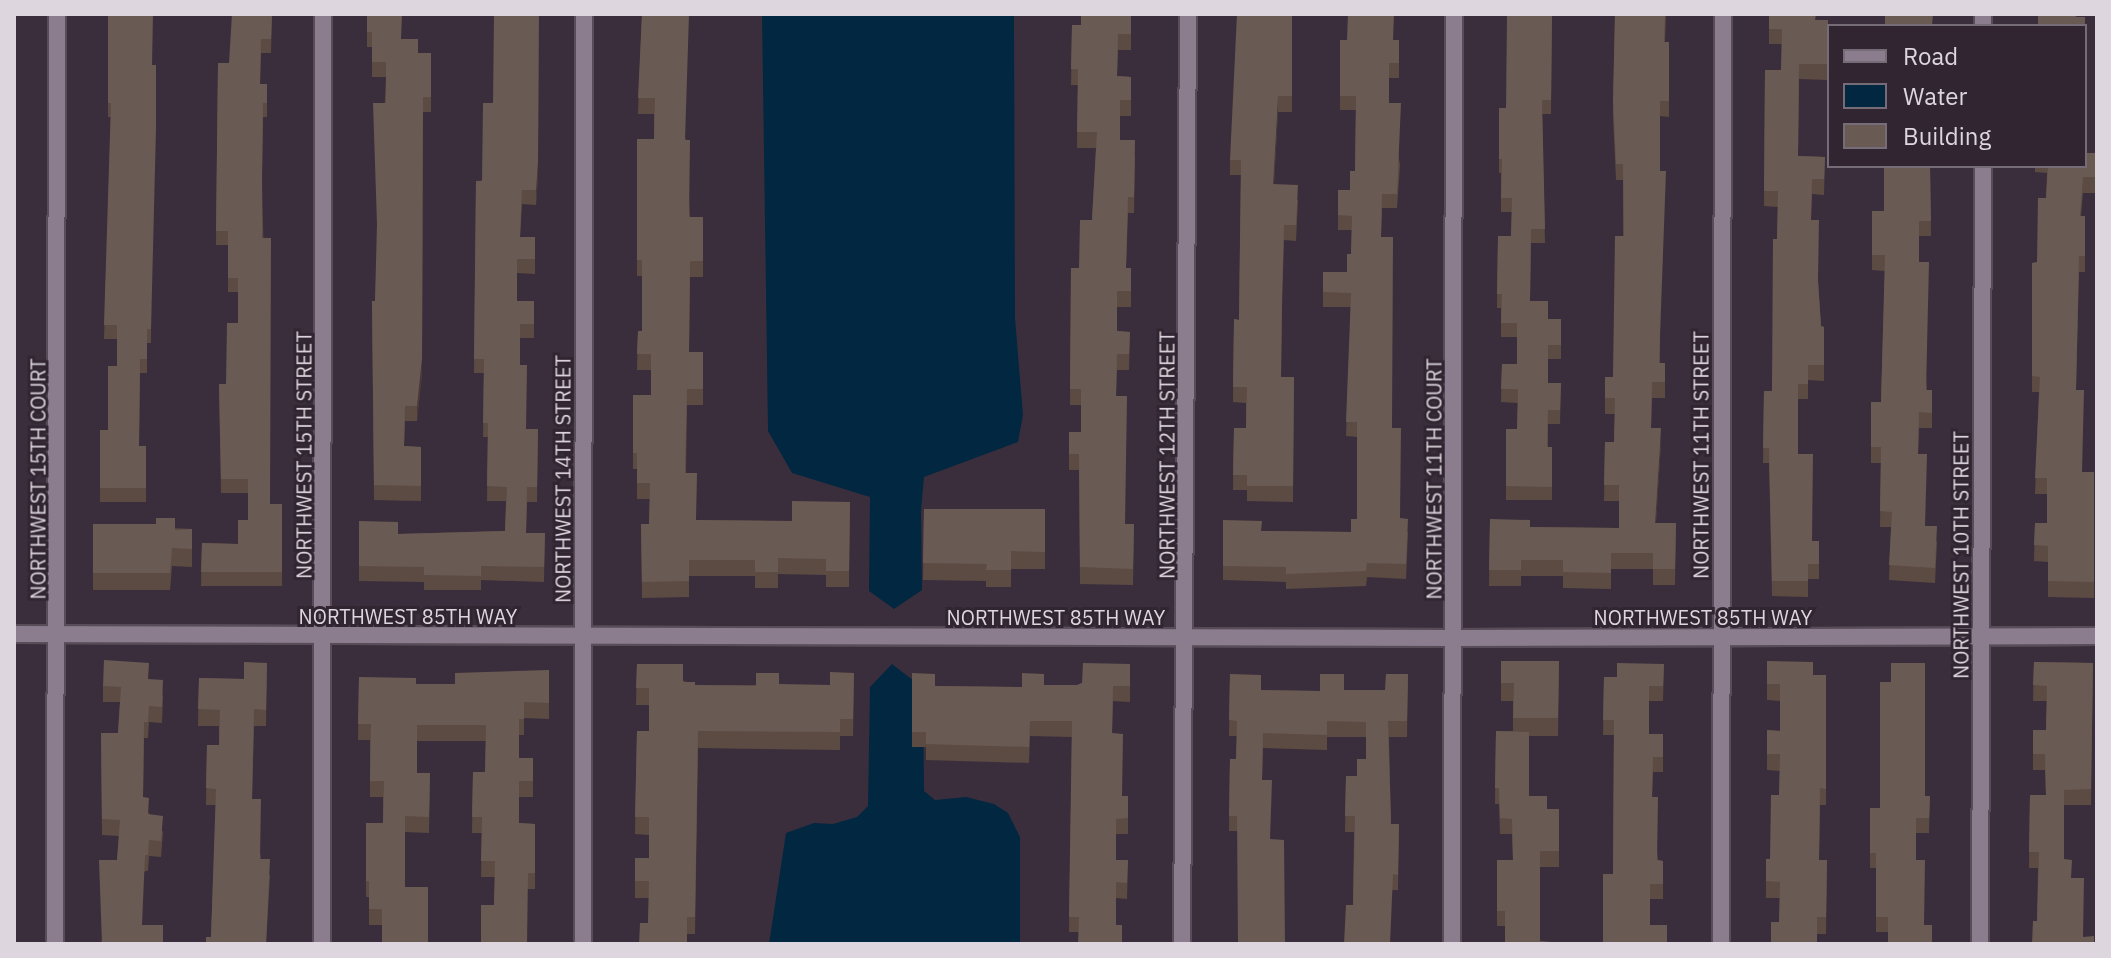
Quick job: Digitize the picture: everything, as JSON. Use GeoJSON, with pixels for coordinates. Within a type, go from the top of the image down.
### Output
{"type":"FeatureCollection","features":[{"type":"Feature","properties":{"kind":"street","name":"NORTHWEST 15TH COURT"},"geometry":{"type":"LineString","coordinates":[[55,944],[57,14]]}},
{"type":"Feature","properties":{"kind":"street","name":"NORTHWEST 15TH STREET"},"geometry":{"type":"LineString","coordinates":[[322,944],[323,14]]}},
{"type":"Feature","properties":{"kind":"street","name":"NORTHWEST 14TH STREET"},"geometry":{"type":"LineString","coordinates":[[583,944],[584,14]]}},
{"type":"Feature","properties":{"kind":"street","name":"NORTHWEST 12TH STREET"},"geometry":{"type":"LineString","coordinates":[[1182,944],[1188,14]]}},
{"type":"Feature","properties":{"kind":"street","name":"NORTHWEST 11TH COURT"},"geometry":{"type":"LineString","coordinates":[[1452,944],[1454,14]]}},
{"type":"Feature","properties":{"kind":"street","name":"NORTHWEST 11TH STREET"},"geometry":{"type":"LineString","coordinates":[[1721,944],[1723,14]]}},
{"type":"Feature","properties":{"kind":"street","name":"NORTHWEST 10TH STREET"},"geometry":{"type":"LineString","coordinates":[[1980,944],[1983,168]]}},
{"type":"Feature","properties":{"kind":"street","name":"NORTHWEST 85TH WAY"},"geometry":{"type":"LineString","coordinates":[[14,634],[1454,638],[2097,636]]}},
{"type":"Feature","properties":{"kind":"water"},"geometry":{"type":"Polygon","coordinates":[[[762,14],[1014,14],[1015,318],[1023,415],[1018,442],[924,477],[922,590],[894,609],[869,591],[870,497],[792,473],[768,431],[762,14]]]}},
{"type":"Feature","properties":{"kind":"water"},"geometry":{"type":"Polygon","coordinates":[[[892,664],[923,688],[924,791],[935,800],[966,797],[994,804],[1008,813],[1020,837],[1020,944],[769,944],[786,833],[814,823],[833,824],[857,817],[868,806],[870,687],[892,664]]]}},
{"type":"Feature","properties":{"kind":"building"},"geometry":{"type":"Polygon","coordinates":[[[108,14],[153,14],[156,128],[151,329],[147,329],[147,359],[140,359],[139,446],[146,446],[146,488],[100,488],[100,430],[108,430],[108,366],[117,366],[117,325],[104,325],[111,103],[108,103],[108,14]]]}},
{"type":"Feature","properties":{"kind":"building"},"geometry":{"type":"Polygon","coordinates":[[[232,14],[272,14],[271,39],[261,39],[260,84],[267,84],[267,103],[263,103],[262,238],[271,238],[270,504],[282,504],[282,572],[201,572],[202,543],[238,544],[238,520],[248,520],[248,479],[221,479],[219,384],[226,384],[227,323],[238,323],[238,278],[228,278],[228,231],[216,231],[218,63],[229,63],[232,14]]]}},
{"type":"Feature","properties":{"kind":"building"},"geometry":{"type":"Polygon","coordinates":[[[367,14],[402,14],[401,39],[418,39],[418,53],[431,53],[431,97],[423,97],[422,358],[417,406],[405,406],[404,446],[421,447],[421,486],[374,485],[372,301],[375,301],[377,224],[373,103],[386,103],[386,62],[372,62],[372,32],[367,32],[367,14]]]}},
{"type":"Feature","properties":{"kind":"building"},"geometry":{"type":"Polygon","coordinates":[[[494,14],[539,14],[536,190],[522,190],[520,237],[535,237],[535,259],[517,259],[517,301],[534,301],[534,324],[520,324],[520,365],[527,365],[526,429],[538,429],[537,487],[527,487],[526,533],[545,533],[544,567],[481,566],[481,576],[424,575],[424,567],[359,566],[359,521],[398,522],[398,534],[505,531],[507,487],[487,486],[488,423],[483,423],[484,359],[474,359],[476,181],[482,181],[483,103],[493,103],[494,14]]]}},
{"type":"Feature","properties":{"kind":"building"},"geometry":{"type":"Polygon","coordinates":[[[642,14],[689,14],[685,140],[690,140],[689,217],[703,217],[703,261],[690,261],[689,352],[703,352],[703,389],[687,389],[685,473],[697,473],[696,520],[792,521],[792,501],[850,502],[849,571],[826,571],[826,559],[778,558],[778,572],[755,572],[755,560],[689,560],[689,581],[642,582],[641,524],[649,524],[650,483],[637,483],[637,453],[633,453],[633,395],[651,395],[651,354],[637,354],[638,331],[642,331],[642,260],[637,260],[637,139],[654,139],[655,98],[638,98],[642,14]]]}},
{"type":"Feature","properties":{"kind":"building"},"geometry":{"type":"Polygon","coordinates":[[[1081,14],[1131,14],[1131,34],[1118,34],[1117,76],[1131,77],[1131,100],[1120,100],[1120,140],[1135,140],[1134,197],[1128,197],[1126,268],[1131,268],[1131,291],[1117,291],[1117,331],[1130,332],[1129,354],[1117,354],[1116,396],[1127,396],[1125,524],[1134,524],[1133,569],[1080,567],[1079,454],[1069,454],[1069,432],[1081,432],[1081,389],[1070,389],[1071,268],[1079,268],[1080,220],[1092,220],[1097,132],[1077,132],[1078,69],[1071,69],[1072,25],[1081,25],[1081,14]]]}},
{"type":"Feature","properties":{"kind":"building"},"geometry":{"type":"Polygon","coordinates":[[[1237,14],[1292,14],[1292,96],[1278,96],[1273,184],[1298,185],[1296,225],[1284,225],[1282,294],[1281,377],[1294,377],[1293,486],[1247,486],[1247,475],[1233,475],[1234,428],[1246,428],[1247,387],[1233,387],[1234,319],[1239,320],[1241,160],[1230,160],[1237,14]]]}},
{"type":"Feature","properties":{"kind":"building"},"geometry":{"type":"Polygon","coordinates":[[[1348,14],[1394,14],[1393,40],[1399,40],[1399,63],[1389,63],[1389,103],[1401,103],[1397,194],[1382,194],[1381,237],[1393,237],[1392,428],[1401,428],[1400,518],[1408,519],[1406,564],[1367,563],[1366,571],[1286,574],[1286,567],[1223,566],[1223,520],[1262,521],[1261,531],[1351,532],[1351,519],[1357,519],[1357,422],[1346,422],[1351,293],[1323,292],[1323,272],[1347,272],[1347,254],[1351,254],[1352,216],[1338,215],[1338,190],[1350,190],[1350,171],[1355,171],[1356,96],[1340,96],[1340,40],[1347,40],[1348,14]]]}},
{"type":"Feature","properties":{"kind":"building"},"geometry":{"type":"Polygon","coordinates":[[[1507,14],[1552,14],[1551,100],[1542,100],[1545,229],[1531,229],[1530,301],[1548,301],[1548,319],[1561,319],[1561,345],[1548,345],[1548,383],[1561,383],[1560,410],[1548,410],[1547,447],[1552,447],[1552,487],[1506,486],[1506,429],[1517,429],[1518,389],[1501,389],[1502,364],[1517,364],[1517,323],[1501,323],[1502,294],[1497,294],[1498,236],[1511,236],[1512,198],[1501,198],[1502,159],[1499,159],[1499,108],[1506,108],[1507,14]]]}},
{"type":"Feature","properties":{"kind":"building"},"geometry":{"type":"Polygon","coordinates":[[[1615,14],[1665,14],[1664,42],[1669,42],[1669,101],[1660,101],[1660,171],[1666,171],[1659,363],[1665,363],[1665,382],[1652,382],[1651,428],[1661,428],[1655,523],[1676,523],[1675,569],[1653,569],[1653,553],[1611,553],[1611,573],[1563,572],[1563,560],[1521,560],[1521,570],[1489,570],[1490,519],[1530,520],[1530,527],[1619,528],[1619,485],[1604,485],[1605,442],[1614,442],[1615,398],[1605,398],[1605,377],[1613,377],[1615,236],[1624,236],[1623,164],[1616,164],[1613,100],[1615,14]]]}},
{"type":"Feature","properties":{"kind":"building"},"geometry":{"type":"Polygon","coordinates":[[[1769,14],[1816,14],[1815,20],[1828,20],[1827,64],[1799,64],[1798,156],[1825,157],[1824,179],[1812,179],[1811,220],[1819,220],[1818,280],[1821,326],[1824,327],[1824,365],[1808,365],[1808,384],[1798,384],[1798,454],[1813,454],[1812,541],[1819,541],[1819,564],[1808,564],[1808,581],[1772,581],[1769,448],[1763,448],[1764,391],[1772,391],[1773,239],[1777,239],[1778,191],[1764,191],[1765,70],[1781,70],[1782,29],[1769,29],[1769,14]]]}},
{"type":"Feature","properties":{"kind":"building"},"geometry":{"type":"Polygon","coordinates":[[[1885,14],[1933,14],[1932,24],[1885,24],[1885,14]]]}},
{"type":"Feature","properties":{"kind":"building"},"geometry":{"type":"Polygon","coordinates":[[[2038,14],[2076,14],[2076,17],[2085,17],[2085,24],[2038,24],[2038,14]]]}},
{"type":"Feature","properties":{"kind":"building"},"geometry":{"type":"Polygon","coordinates":[[[2087,153],[2096,153],[2095,177],[2083,177],[2080,216],[2085,216],[2085,256],[2079,256],[2076,390],[2084,390],[2082,472],[2094,472],[2094,582],[2048,581],[2048,546],[2034,545],[2035,523],[2047,523],[2047,478],[2035,478],[2040,377],[2032,376],[2032,263],[2037,262],[2038,198],[2046,198],[2048,168],[2087,168],[2087,153]]]}},
{"type":"Feature","properties":{"kind":"building"},"geometry":{"type":"Polygon","coordinates":[[[1884,168],[1930,168],[1931,221],[1919,221],[1919,262],[1929,262],[1926,390],[1932,390],[1932,413],[1919,412],[1918,454],[1927,454],[1925,526],[1937,526],[1935,568],[1889,565],[1892,512],[1880,511],[1881,447],[1871,447],[1871,402],[1881,402],[1885,255],[1872,255],[1872,211],[1884,211],[1884,168]]]}},
{"type":"Feature","properties":{"kind":"building"},"geometry":{"type":"Polygon","coordinates":[[[924,509],[1045,509],[1045,552],[1011,551],[1011,570],[986,570],[987,564],[923,563],[924,509]]]}},
{"type":"Feature","properties":{"kind":"building"},"geometry":{"type":"Polygon","coordinates":[[[156,518],[175,518],[175,530],[192,529],[192,549],[172,548],[170,573],[93,573],[93,524],[156,524],[156,518]]]}},
{"type":"Feature","properties":{"kind":"building"},"geometry":{"type":"Polygon","coordinates":[[[104,660],[149,663],[148,679],[163,680],[162,707],[149,706],[148,722],[144,722],[143,797],[149,798],[148,814],[163,816],[161,841],[149,840],[148,855],[145,855],[142,925],[163,925],[163,944],[102,944],[99,860],[117,860],[120,820],[102,819],[101,733],[118,733],[121,687],[103,686],[104,660]]]}},
{"type":"Feature","properties":{"kind":"building"},"geometry":{"type":"Polygon","coordinates":[[[1501,661],[1559,661],[1558,718],[1513,718],[1514,683],[1501,683],[1501,661]]]}},
{"type":"Feature","properties":{"kind":"building"},"geometry":{"type":"Polygon","coordinates":[[[1767,661],[1813,662],[1813,675],[1826,675],[1826,789],[1820,788],[1819,860],[1827,860],[1826,917],[1817,917],[1817,944],[1771,944],[1771,922],[1779,922],[1780,882],[1766,881],[1766,859],[1770,859],[1771,795],[1779,795],[1780,754],[1767,754],[1767,730],[1780,731],[1780,684],[1767,684],[1767,661]]]}},
{"type":"Feature","properties":{"kind":"building"},"geometry":{"type":"Polygon","coordinates":[[[244,662],[267,663],[266,710],[254,709],[252,799],[261,799],[260,859],[270,859],[266,944],[206,944],[206,937],[211,937],[216,789],[206,788],[207,745],[219,745],[220,710],[198,709],[199,678],[244,679],[244,662]]]}},
{"type":"Feature","properties":{"kind":"building"},"geometry":{"type":"Polygon","coordinates":[[[2034,662],[2093,663],[2091,789],[2064,790],[2064,859],[2072,860],[2071,878],[2084,878],[2083,937],[2094,936],[2094,944],[2032,944],[2033,921],[2037,921],[2039,852],[2029,852],[2030,795],[2046,795],[2045,754],[2033,754],[2033,730],[2046,730],[2047,686],[2033,685],[2034,662]]]}},
{"type":"Feature","properties":{"kind":"building"},"geometry":{"type":"Polygon","coordinates":[[[1083,663],[1130,664],[1130,686],[1113,686],[1112,733],[1123,734],[1122,796],[1128,796],[1128,818],[1116,819],[1116,860],[1128,860],[1127,883],[1116,882],[1116,925],[1122,925],[1122,944],[1078,944],[1079,917],[1069,917],[1072,721],[1030,721],[1029,747],[926,744],[926,732],[912,732],[912,673],[935,674],[935,686],[1022,687],[1022,673],[1044,674],[1044,685],[1077,685],[1082,683],[1083,663]]]}},
{"type":"Feature","properties":{"kind":"building"},"geometry":{"type":"Polygon","coordinates":[[[1617,663],[1664,664],[1663,686],[1649,686],[1649,734],[1663,734],[1663,757],[1653,757],[1652,797],[1658,797],[1657,860],[1663,861],[1663,884],[1650,884],[1650,925],[1667,925],[1667,944],[1603,944],[1603,874],[1613,874],[1614,720],[1603,720],[1604,677],[1617,677],[1617,663]]]}},
{"type":"Feature","properties":{"kind":"building"},"geometry":{"type":"Polygon","coordinates":[[[1891,663],[1925,663],[1925,796],[1930,796],[1929,818],[1916,818],[1916,860],[1925,860],[1924,925],[1932,925],[1932,944],[1888,944],[1888,917],[1876,917],[1876,853],[1870,853],[1870,808],[1880,808],[1880,682],[1891,682],[1891,663]]]}},
{"type":"Feature","properties":{"kind":"building"},"geometry":{"type":"Polygon","coordinates":[[[637,664],[683,664],[683,682],[695,682],[695,685],[756,686],[756,673],[779,673],[779,684],[830,685],[830,672],[854,673],[853,719],[840,719],[840,732],[698,731],[695,917],[687,917],[687,944],[639,944],[640,923],[648,923],[649,881],[635,881],[635,858],[649,858],[649,817],[635,817],[637,731],[649,731],[649,688],[636,688],[637,664]]]}},
{"type":"Feature","properties":{"kind":"building"},"geometry":{"type":"Polygon","coordinates":[[[549,670],[549,703],[524,702],[524,719],[519,719],[519,758],[533,758],[533,781],[519,781],[519,823],[535,824],[535,873],[528,873],[527,944],[481,944],[481,905],[494,905],[495,861],[481,861],[482,817],[472,817],[473,772],[485,772],[486,725],[417,725],[417,773],[430,773],[429,817],[405,816],[405,887],[428,887],[428,944],[382,944],[382,909],[369,909],[366,823],[383,823],[384,781],[370,781],[371,724],[358,724],[359,677],[416,678],[416,684],[455,684],[455,673],[549,670]]]}},
{"type":"Feature","properties":{"kind":"building"},"geometry":{"type":"Polygon","coordinates":[[[1230,674],[1261,675],[1261,690],[1320,691],[1320,674],[1344,674],[1344,690],[1385,690],[1386,674],[1408,674],[1407,721],[1388,721],[1391,824],[1399,824],[1398,875],[1393,874],[1390,944],[1344,944],[1346,905],[1353,905],[1355,816],[1345,816],[1346,776],[1357,776],[1357,759],[1366,759],[1366,722],[1327,721],[1327,735],[1263,733],[1262,780],[1272,780],[1270,839],[1284,840],[1285,944],[1238,944],[1237,816],[1229,816],[1230,759],[1236,759],[1237,721],[1229,720],[1230,674]]]}},
{"type":"Feature","properties":{"kind":"building"},"geometry":{"type":"Polygon","coordinates":[[[1496,731],[1529,732],[1529,796],[1547,796],[1547,809],[1559,809],[1559,851],[1540,851],[1540,941],[1551,944],[1505,944],[1505,911],[1497,911],[1497,860],[1513,860],[1512,819],[1500,818],[1499,788],[1495,788],[1496,731]]]}}]}
